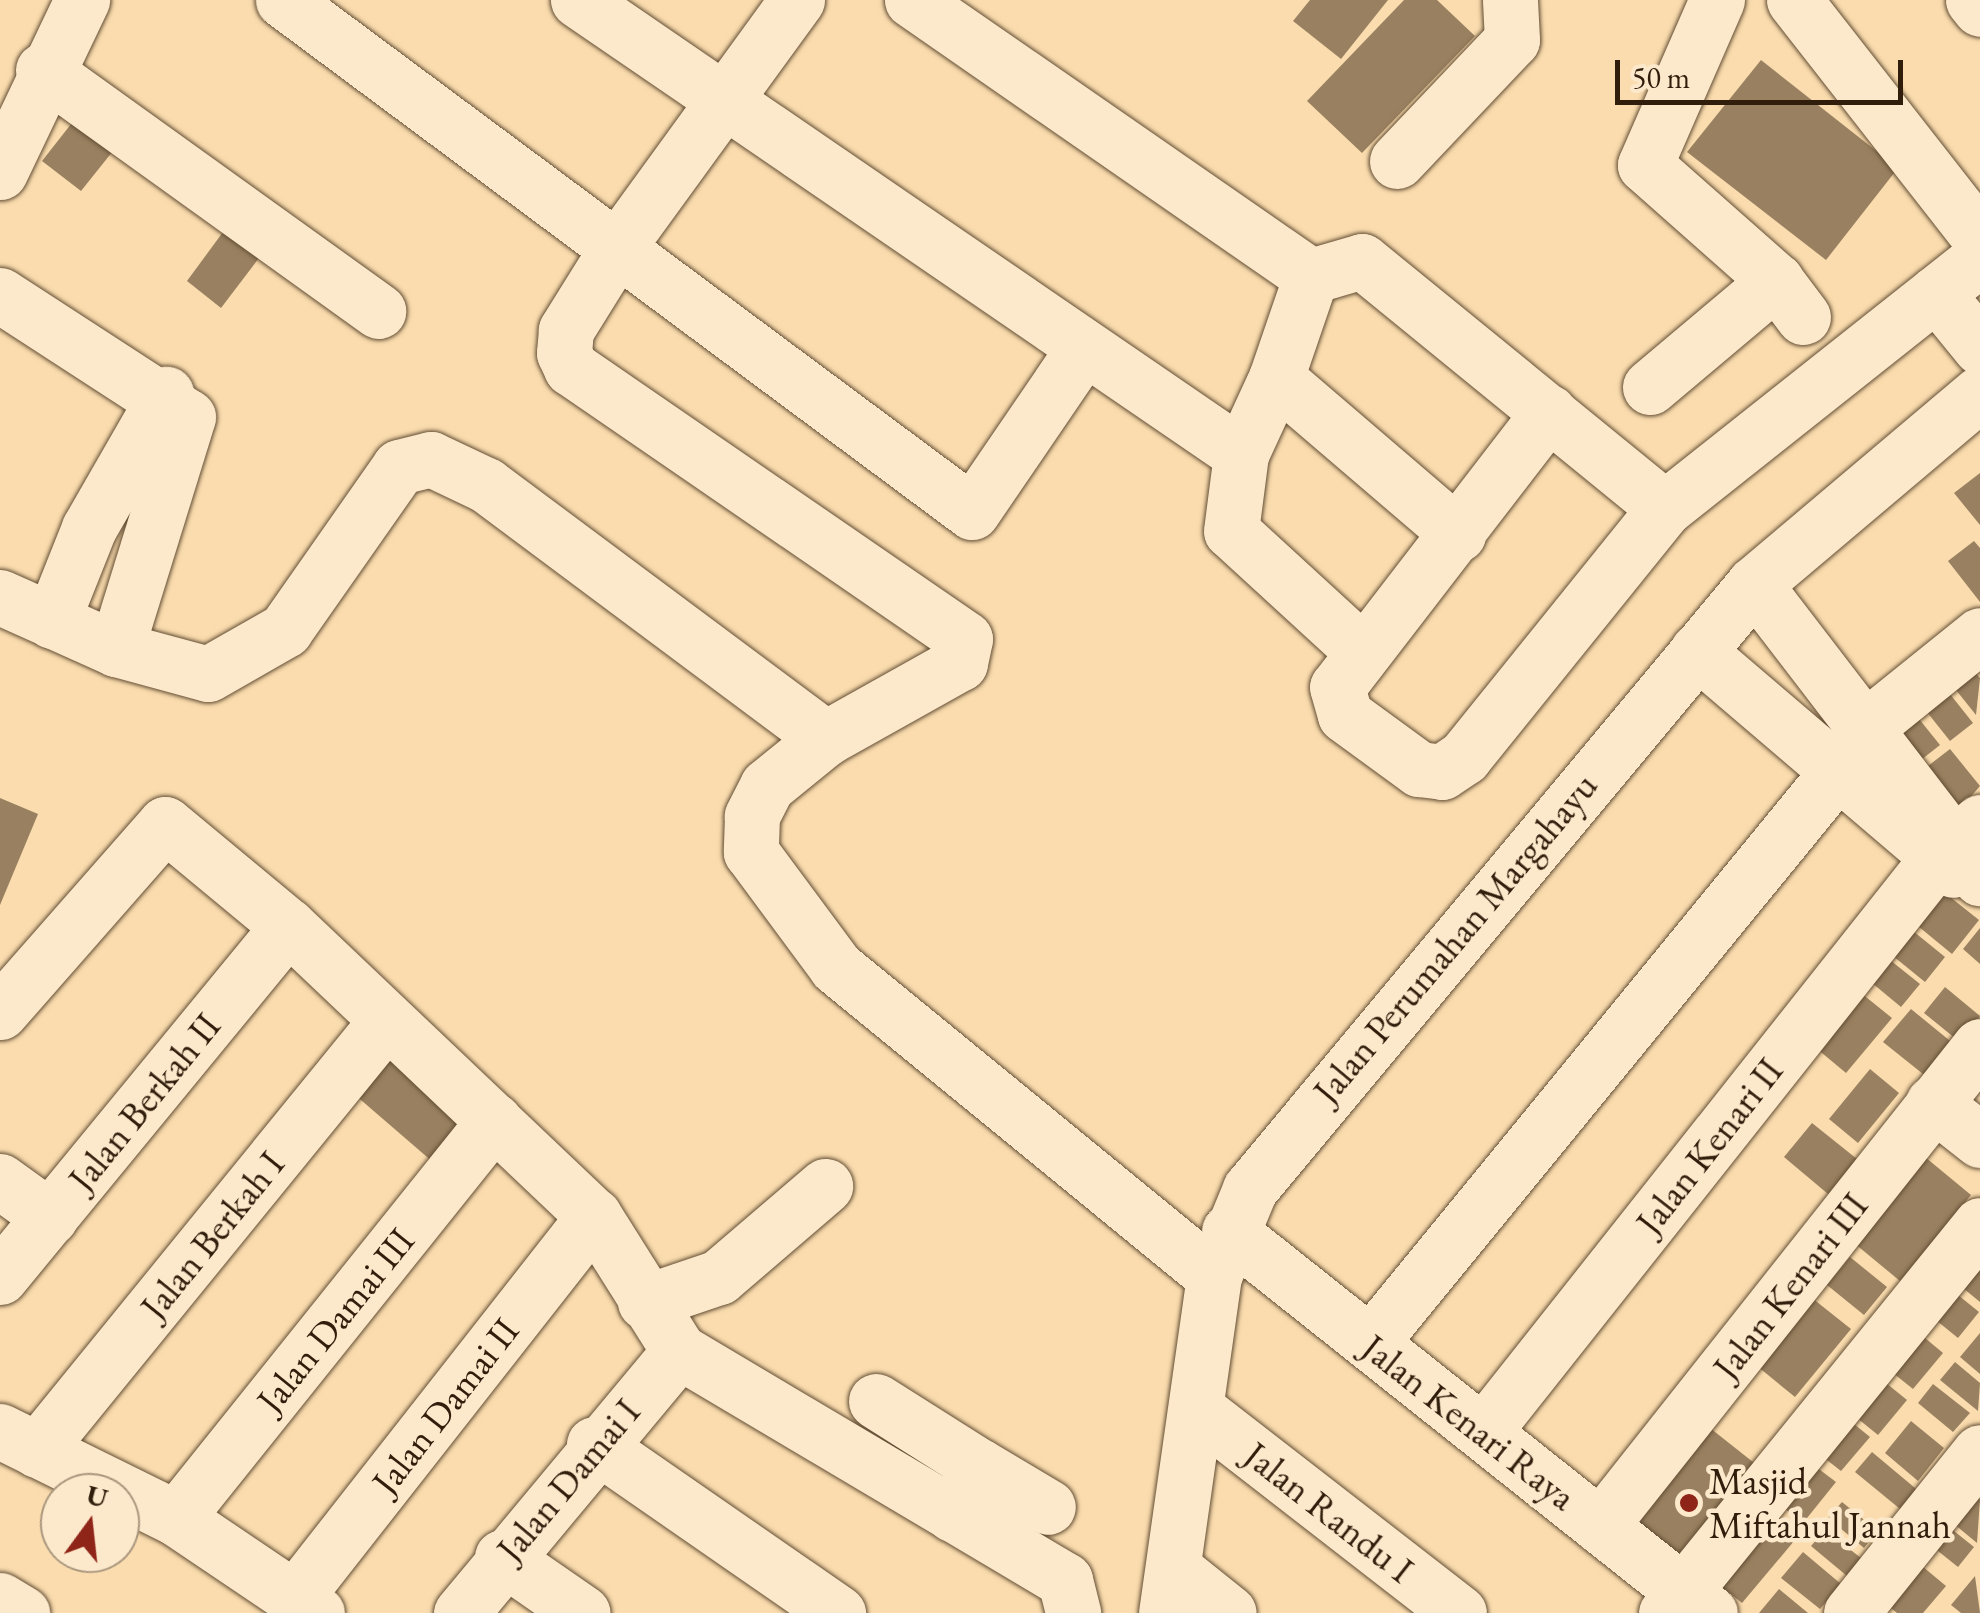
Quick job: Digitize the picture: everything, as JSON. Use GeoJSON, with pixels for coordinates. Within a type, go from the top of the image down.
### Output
{"type":"FeatureCollection","features":[{"type":"Feature","properties":{"kind":"street"},"geometry":{"type":"LineString","coordinates":[[283,0],[972,512],[1084,348]]}},
{"type":"Feature","properties":{"kind":"street"},"geometry":{"type":"LineString","coordinates":[[578,0],[726,97],[1242,454]]}},
{"type":"Feature","properties":{"kind":"street"},"geometry":{"type":"LineString","coordinates":[[617,248],[796,0]]}},
{"type":"Feature","properties":{"kind":"street"},"geometry":{"type":"LineString","coordinates":[[912,0],[1312,276]]}},
{"type":"Feature","properties":{"kind":"street"},"geometry":{"type":"LineString","coordinates":[[1397,161],[1512,40],[1510,0]]}},
{"type":"Feature","properties":{"kind":"street"},"geometry":{"type":"LineString","coordinates":[[1650,387],[1790,299],[1644,165],[1718,0]]}},
{"type":"Feature","properties":{"kind":"street"},"geometry":{"type":"LineString","coordinates":[[1794,0],[1980,238]]}},
{"type":"Feature","properties":{"kind":"street"},"geometry":{"type":"LineString","coordinates":[[1973,0],[1980,9]]}},
{"type":"Feature","properties":{"kind":"street"},"geometry":{"type":"LineString","coordinates":[[0,172],[70,5]]}},
{"type":"Feature","properties":{"kind":"street"},"geometry":{"type":"LineString","coordinates":[[43,70],[378,311]]}},
{"type":"Feature","properties":{"kind":"street","name":"Jalan Kenari Raya"},"geometry":{"type":"LineString","coordinates":[[617,248],[564,336],[571,368],[968,644],[960,663],[826,738],[758,801],[750,837],[760,872],[850,979],[1222,1254],[1370,1343],[1600,1526],[1686,1606]]}},
{"type":"Feature","properties":{"kind":"street"},"geometry":{"type":"LineString","coordinates":[[1549,412],[1458,534],[1361,650],[1338,687],[1345,715],[1408,764],[1453,768],[1665,508],[1960,322],[1980,258]]}},
{"type":"Feature","properties":{"kind":"street"},"geometry":{"type":"LineString","coordinates":[[1361,650],[1232,530],[1242,454],[1276,378],[1312,276],[1343,261],[1369,264],[1665,508]]}},
{"type":"Feature","properties":{"kind":"street"},"geometry":{"type":"LineString","coordinates":[[0,295],[166,394],[187,413],[188,427],[116,649]]}},
{"type":"Feature","properties":{"kind":"street"},"geometry":{"type":"LineString","coordinates":[[1276,378],[1458,534]]}},
{"type":"Feature","properties":{"kind":"street","name":"Jalan Perumahan Margahayu"},"geometry":{"type":"LineString","coordinates":[[1170,1591],[1222,1254],[1272,1157],[1754,584],[1980,392]]}},
{"type":"Feature","properties":{"kind":"street"},"geometry":{"type":"LineString","coordinates":[[52,621],[89,528],[166,394]]}},
{"type":"Feature","properties":{"kind":"street"},"geometry":{"type":"LineString","coordinates":[[0,597],[116,649],[208,674],[243,660],[303,610],[399,468],[431,460],[486,484],[826,738]]}},
{"type":"Feature","properties":{"kind":"street"},"geometry":{"type":"LineString","coordinates":[[1754,584],[1967,857]]}},
{"type":"Feature","properties":{"kind":"street"},"geometry":{"type":"LineString","coordinates":[[1866,727],[1980,635]]}},
{"type":"Feature","properties":{"kind":"street"},"geometry":{"type":"LineString","coordinates":[[1697,651],[1836,772],[1967,857]]}},
{"type":"Feature","properties":{"kind":"street"},"geometry":{"type":"LineString","coordinates":[[1370,1343],[1836,772]]}},
{"type":"Feature","properties":{"kind":"street"},"geometry":{"type":"LineString","coordinates":[[0,1012],[165,824],[288,926],[594,1216],[679,1350],[1065,1580],[1076,1612]]}},
{"type":"Feature","properties":{"kind":"street","name":"Jalan Kenari II"},"geometry":{"type":"LineString","coordinates":[[1483,1432],[1967,857]]}},
{"type":"Feature","properties":{"kind":"street","name":"Jalan Berkah II"},"geometry":{"type":"LineString","coordinates":[[0,1277],[288,926]]}},
{"type":"Feature","properties":{"kind":"street","name":"Jalan Berkah I"},"geometry":{"type":"LineString","coordinates":[[19,1440],[387,1020]]}},
{"type":"Feature","properties":{"kind":"street","name":"Jalan Kenari III"},"geometry":{"type":"LineString","coordinates":[[1600,1526],[1980,1046]]}},
{"type":"Feature","properties":{"kind":"street"},"geometry":{"type":"LineString","coordinates":[[1934,1104],[1980,1140]]}},
{"type":"Feature","properties":{"kind":"street","name":"Jalan Damai III"},"geometry":{"type":"LineString","coordinates":[[176,1518],[494,1121]]}},
{"type":"Feature","properties":{"kind":"street"},"geometry":{"type":"LineString","coordinates":[[0,1181],[50,1217]]}},
{"type":"Feature","properties":{"kind":"street"},"geometry":{"type":"LineString","coordinates":[[645,1302],[719,1276],[826,1186]]}},
{"type":"Feature","properties":{"kind":"street","name":"Jalan Damai II"},"geometry":{"type":"LineString","coordinates":[[306,1604],[594,1216]]}},
{"type":"Feature","properties":{"kind":"street"},"geometry":{"type":"LineString","coordinates":[[1686,1606],[1980,1225]]}},
{"type":"Feature","properties":{"kind":"street","name":"Jalan Damai I"},"geometry":{"type":"LineString","coordinates":[[461,1613],[594,1444],[679,1350]]}},
{"type":"Feature","properties":{"kind":"street"},"geometry":{"type":"LineString","coordinates":[[876,1401],[1048,1508]]}},
{"type":"Feature","properties":{"kind":"street","name":"Jalan Randu I"},"geometry":{"type":"LineString","coordinates":[[1200,1411],[1459,1613]]}},
{"type":"Feature","properties":{"kind":"street"},"geometry":{"type":"LineString","coordinates":[[19,1440],[176,1518],[306,1604]]}},
{"type":"Feature","properties":{"kind":"street"},"geometry":{"type":"LineString","coordinates":[[594,1444],[838,1613]]}},
{"type":"Feature","properties":{"kind":"street"},"geometry":{"type":"LineString","coordinates":[[1851,1613],[1980,1452]]}},
{"type":"Feature","properties":{"kind":"street"},"geometry":{"type":"LineString","coordinates":[[953,1514],[979,1466]]}},
{"type":"Feature","properties":{"kind":"street"},"geometry":{"type":"LineString","coordinates":[[502,1557],[583,1613]]}},
{"type":"Feature","properties":{"kind":"street"},"geometry":{"type":"LineString","coordinates":[[1170,1591],[1229,1613]]}},
{"type":"Feature","properties":{"kind":"street"},"geometry":{"type":"LineString","coordinates":[[0,1600],[22,1613]]}},
{"type":"Feature","properties":{"kind":"building"},"geometry":{"type":"Polygon","coordinates":[[[1310,0],[1388,0],[1341,59],[1293,21],[1310,0]]]}},
{"type":"Feature","properties":{"kind":"building"},"geometry":{"type":"Polygon","coordinates":[[[1404,0],[1437,0],[1475,36],[1362,153],[1307,101],[1404,0]]]}},
{"type":"Feature","properties":{"kind":"building"},"geometry":{"type":"Polygon","coordinates":[[[1761,60],[1898,168],[1826,260],[1687,152],[1761,60]]]}},
{"type":"Feature","properties":{"kind":"building"},"geometry":{"type":"Polygon","coordinates":[[[86,105],[125,136],[81,191],[42,161],[86,105]]]}},
{"type":"Feature","properties":{"kind":"building"},"geometry":{"type":"Polygon","coordinates":[[[223,232],[259,258],[221,308],[187,281],[223,232]]]}},
{"type":"Feature","properties":{"kind":"building"},"geometry":{"type":"Polygon","coordinates":[[[1980,473],[1980,525],[1954,493],[1980,473]]]}},
{"type":"Feature","properties":{"kind":"building"},"geometry":{"type":"Polygon","coordinates":[[[1974,541],[1980,548],[1980,602],[1948,561],[1974,541]]]}},
{"type":"Feature","properties":{"kind":"building"},"geometry":{"type":"Polygon","coordinates":[[[1968,664],[1980,678],[1976,715],[1948,680],[1968,664]]]}},
{"type":"Feature","properties":{"kind":"building"},"geometry":{"type":"Polygon","coordinates":[[[1942,684],[1973,723],[1950,741],[1919,702],[1942,684]]]}},
{"type":"Feature","properties":{"kind":"building"},"geometry":{"type":"Polygon","coordinates":[[[1907,704],[1940,745],[1912,767],[1879,725],[1907,704]]]}},
{"type":"Feature","properties":{"kind":"building"},"geometry":{"type":"Polygon","coordinates":[[[1950,749],[1980,786],[1961,808],[1928,766],[1950,749]]]}},
{"type":"Feature","properties":{"kind":"building"},"geometry":{"type":"Polygon","coordinates":[[[0,798],[38,814],[0,905],[0,798]]]}},
{"type":"Feature","properties":{"kind":"building"},"geometry":{"type":"Polygon","coordinates":[[[1940,889],[1979,920],[1952,954],[1913,922],[1940,889]]]}},
{"type":"Feature","properties":{"kind":"building"},"geometry":{"type":"Polygon","coordinates":[[[1980,928],[1980,964],[1963,949],[1980,928]]]}},
{"type":"Feature","properties":{"kind":"building"},"geometry":{"type":"Polygon","coordinates":[[[1913,931],[1945,957],[1925,982],[1893,956],[1913,931]]]}},
{"type":"Feature","properties":{"kind":"building"},"geometry":{"type":"Polygon","coordinates":[[[1890,960],[1920,984],[1901,1007],[1872,983],[1890,960]]]}},
{"type":"Feature","properties":{"kind":"building"},"geometry":{"type":"Polygon","coordinates":[[[1945,987],[1980,1016],[1961,1043],[1924,1013],[1945,987]]]}},
{"type":"Feature","properties":{"kind":"building"},"geometry":{"type":"Polygon","coordinates":[[[1861,993],[1892,1018],[1846,1073],[1816,1048],[1861,993]]]}},
{"type":"Feature","properties":{"kind":"building"},"geometry":{"type":"Polygon","coordinates":[[[1911,1009],[1960,1049],[1933,1082],[1883,1042],[1911,1009]]]}},
{"type":"Feature","properties":{"kind":"building"},"geometry":{"type":"Polygon","coordinates":[[[394,1049],[474,1117],[434,1163],[354,1094],[394,1049]]]}},
{"type":"Feature","properties":{"kind":"building"},"geometry":{"type":"Polygon","coordinates":[[[1870,1069],[1899,1093],[1858,1143],[1829,1119],[1870,1069]]]}},
{"type":"Feature","properties":{"kind":"building"},"geometry":{"type":"Polygon","coordinates":[[[1812,1123],[1857,1159],[1828,1194],[1784,1157],[1812,1123]]]}},
{"type":"Feature","properties":{"kind":"building"},"geometry":{"type":"Polygon","coordinates":[[[1925,1157],[1971,1195],[1900,1281],[1854,1243],[1925,1157]]]}},
{"type":"Feature","properties":{"kind":"building"},"geometry":{"type":"Polygon","coordinates":[[[1980,1245],[1980,1302],[1952,1279],[1980,1245]]]}},
{"type":"Feature","properties":{"kind":"building"},"geometry":{"type":"Polygon","coordinates":[[[1850,1257],[1887,1287],[1864,1315],[1827,1285],[1850,1257]]]}},
{"type":"Feature","properties":{"kind":"building"},"geometry":{"type":"Polygon","coordinates":[[[1942,1282],[1979,1312],[1958,1338],[1921,1308],[1942,1282]]]}},
{"type":"Feature","properties":{"kind":"building"},"geometry":{"type":"Polygon","coordinates":[[[1812,1298],[1851,1329],[1795,1397],[1757,1366],[1812,1298]]]}},
{"type":"Feature","properties":{"kind":"building"},"geometry":{"type":"Polygon","coordinates":[[[1913,1328],[1943,1353],[1913,1389],[1883,1365],[1913,1328]]]}},
{"type":"Feature","properties":{"kind":"building"},"geometry":{"type":"Polygon","coordinates":[[[1980,1333],[1980,1374],[1960,1357],[1980,1333]]]}},
{"type":"Feature","properties":{"kind":"building"},"geometry":{"type":"Polygon","coordinates":[[[1955,1362],[1980,1383],[1978,1411],[1940,1380],[1955,1362]]]}},
{"type":"Feature","properties":{"kind":"building"},"geometry":{"type":"Polygon","coordinates":[[[1875,1374],[1907,1400],[1878,1435],[1846,1409],[1875,1374]]]}},
{"type":"Feature","properties":{"kind":"building"},"geometry":{"type":"Polygon","coordinates":[[[1933,1384],[1970,1413],[1953,1432],[1918,1403],[1933,1384]]]}},
{"type":"Feature","properties":{"kind":"building"},"geometry":{"type":"Polygon","coordinates":[[[1843,1415],[1870,1437],[1841,1471],[1814,1450],[1843,1415]]]}},
{"type":"Feature","properties":{"kind":"building"},"geometry":{"type":"Polygon","coordinates":[[[1911,1421],[1944,1448],[1918,1481],[1885,1453],[1911,1421]]]}},
{"type":"Feature","properties":{"kind":"building"},"geometry":{"type":"Polygon","coordinates":[[[1705,1424],[1763,1470],[1678,1575],[1620,1529],[1705,1424]]]}},
{"type":"Feature","properties":{"kind":"building"},"geometry":{"type":"Polygon","coordinates":[[[1872,1452],[1921,1493],[1905,1513],[1855,1472],[1872,1452]]]}},
{"type":"Feature","properties":{"kind":"building"},"geometry":{"type":"Polygon","coordinates":[[[1807,1460],[1836,1482],[1803,1523],[1774,1500],[1807,1460]]]}},
{"type":"Feature","properties":{"kind":"building"},"geometry":{"type":"Polygon","coordinates":[[[1964,1487],[1980,1500],[1977,1543],[1942,1514],[1964,1487]]]}},
{"type":"Feature","properties":{"kind":"building"},"geometry":{"type":"Polygon","coordinates":[[[1842,1502],[1878,1531],[1864,1548],[1828,1518],[1842,1502]]]}},
{"type":"Feature","properties":{"kind":"building"},"geometry":{"type":"Polygon","coordinates":[[[1766,1506],[1800,1534],[1742,1603],[1708,1576],[1766,1506]]]}},
{"type":"Feature","properties":{"kind":"building"},"geometry":{"type":"Polygon","coordinates":[[[1939,1519],[1974,1547],[1958,1567],[1923,1539],[1939,1519]]]}},
{"type":"Feature","properties":{"kind":"building"},"geometry":{"type":"Polygon","coordinates":[[[1825,1530],[1861,1558],[1847,1576],[1811,1546],[1825,1530]]]}},
{"type":"Feature","properties":{"kind":"building"},"geometry":{"type":"Polygon","coordinates":[[[1803,1552],[1841,1584],[1820,1609],[1781,1578],[1803,1552]]]}},
{"type":"Feature","properties":{"kind":"building"},"geometry":{"type":"Polygon","coordinates":[[[1910,1556],[1946,1586],[1923,1613],[1897,1613],[1877,1597],[1910,1556]]]}},
{"type":"Feature","properties":{"kind":"building"},"geometry":{"type":"Polygon","coordinates":[[[1975,1576],[1980,1613],[1961,1613],[1951,1605],[1975,1576]]]}},
{"type":"Feature","properties":{"kind":"building"},"geometry":{"type":"Polygon","coordinates":[[[1779,1589],[1808,1613],[1759,1613],[1779,1589]]]}},
{"type":"Feature","properties":{"kind":"place","name":"Masjid Miftahul Jannah"},"geometry":{"type":"Point","coordinates":[1689,1503]}}]}
